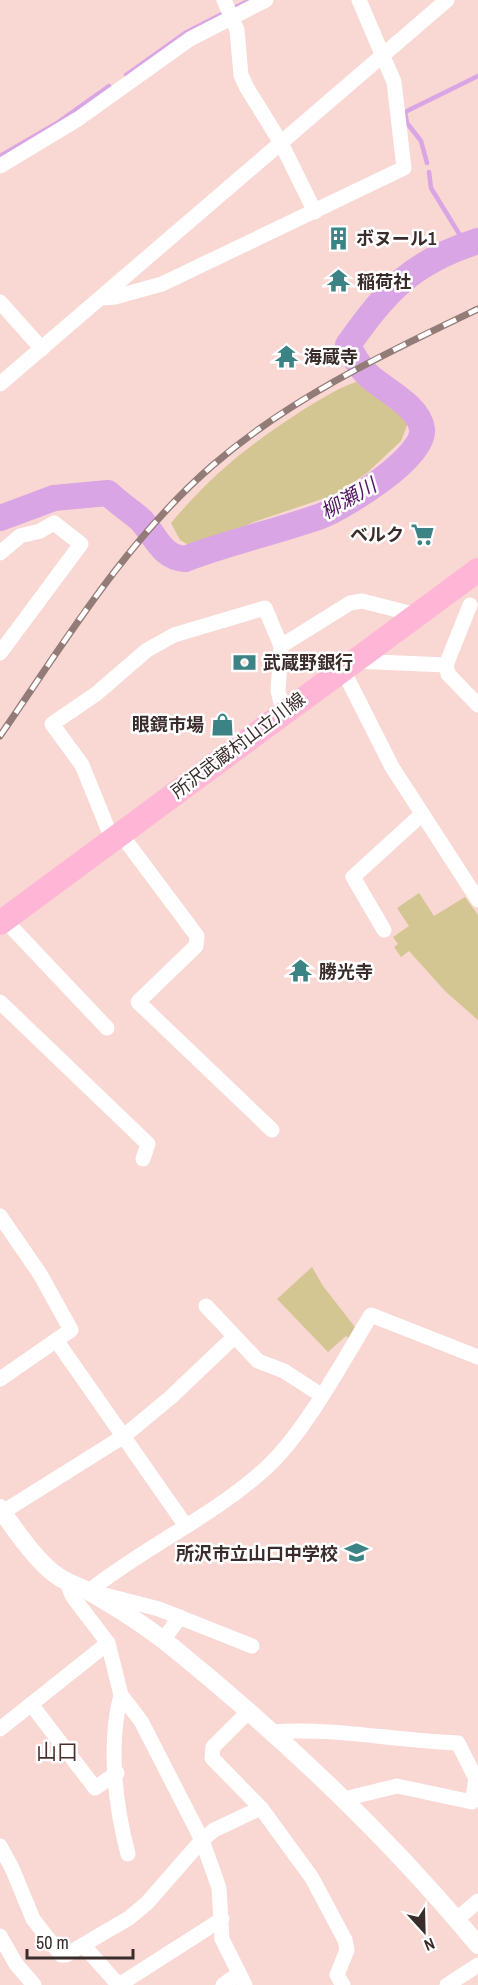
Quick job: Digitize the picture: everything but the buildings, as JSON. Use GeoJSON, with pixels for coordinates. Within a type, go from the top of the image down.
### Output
{"type":"FeatureCollection","features":[{"type":"Feature","properties":{"kind":"main road","name":"所沢武蔵村山立川線"},"geometry":{"type":"LineString","coordinates":[[1,919],[478,570]]}},
{"type":"Feature","properties":{"kind":"street"},"geometry":{"type":"LineString","coordinates":[[224,0],[233,17],[242,75],[281,143],[315,212]]}},
{"type":"Feature","properties":{"kind":"street"},"geometry":{"type":"LineString","coordinates":[[0,166],[78,119],[190,39],[266,0]]}},
{"type":"Feature","properties":{"kind":"street"},"geometry":{"type":"LineString","coordinates":[[102,298],[115,297],[162,284],[404,168],[394,82],[359,0]]}},
{"type":"Feature","properties":{"kind":"street"},"geometry":{"type":"LineString","coordinates":[[0,384],[447,0]]}},
{"type":"Feature","properties":{"kind":"street"},"geometry":{"type":"LineString","coordinates":[[0,302],[42,349]]}},
{"type":"Feature","properties":{"kind":"street"},"geometry":{"type":"LineString","coordinates":[[0,553],[20,536],[40,531],[54,523],[81,544],[0,653]]}},
{"type":"Feature","properties":{"kind":"street"},"geometry":{"type":"LineString","coordinates":[[281,646],[350,603],[362,601],[425,609],[474,604]]}},
{"type":"Feature","properties":{"kind":"street"},"geometry":{"type":"LineString","coordinates":[[474,604],[446,665],[448,674],[478,705]]}},
{"type":"Feature","properties":{"kind":"street"},"geometry":{"type":"LineString","coordinates":[[272,1130],[138,1002],[196,946],[197,936],[116,836],[82,765],[52,724],[96,694],[147,650],[174,635],[265,608],[281,646],[278,691],[283,711]]}},
{"type":"Feature","properties":{"kind":"street"},"geometry":{"type":"LineString","coordinates":[[446,665],[347,664],[392,767],[478,900]]}},
{"type":"Feature","properties":{"kind":"street"},"geometry":{"type":"LineString","coordinates":[[384,930],[353,877],[421,815]]}},
{"type":"Feature","properties":{"kind":"street"},"geometry":{"type":"LineString","coordinates":[[1,919],[107,1028]]}},
{"type":"Feature","properties":{"kind":"street"},"geometry":{"type":"LineString","coordinates":[[0,1002],[148,1144],[143,1159]]}},
{"type":"Feature","properties":{"kind":"street"},"geometry":{"type":"LineString","coordinates":[[0,1216],[40,1274],[71,1330],[0,1378]]}},
{"type":"Feature","properties":{"kind":"street"},"geometry":{"type":"LineString","coordinates":[[206,1306],[258,1361],[284,1371],[321,1395]]}},
{"type":"Feature","properties":{"kind":"street"},"geometry":{"type":"LineString","coordinates":[[88,1592],[265,1470],[296,1433],[371,1315],[478,1357]]}},
{"type":"Feature","properties":{"kind":"street"},"geometry":{"type":"LineString","coordinates":[[234,1337],[171,1397],[124,1436],[1,1510],[41,1560],[57,1576],[88,1592],[163,1640],[272,1732],[344,1799],[420,1875],[478,1945]]}},
{"type":"Feature","properties":{"kind":"street"},"geometry":{"type":"LineString","coordinates":[[56,1340],[186,1526]]}},
{"type":"Feature","properties":{"kind":"street"},"geometry":{"type":"LineString","coordinates":[[66,1581],[73,1597],[108,1643],[121,1695],[141,1721],[202,1840],[219,1888],[222,1939],[242,1979],[223,1985]]}},
{"type":"Feature","properties":{"kind":"street"},"geometry":{"type":"LineString","coordinates":[[88,1592],[135,1602],[180,1617],[252,1646]]}},
{"type":"Feature","properties":{"kind":"street"},"geometry":{"type":"LineString","coordinates":[[163,1640],[180,1617]]}},
{"type":"Feature","properties":{"kind":"street"},"geometry":{"type":"LineString","coordinates":[[0,1729],[108,1643]]}},
{"type":"Feature","properties":{"kind":"street"},"geometry":{"type":"LineString","coordinates":[[121,1695],[115,1716],[113,1747],[117,1773],[117,1814],[128,1854]]}},
{"type":"Feature","properties":{"kind":"street"},"geometry":{"type":"LineString","coordinates":[[31,1704],[94,1788],[117,1773]]}},
{"type":"Feature","properties":{"kind":"street"},"geometry":{"type":"LineString","coordinates":[[249,1712],[213,1747],[212,1758],[261,1808],[312,1878],[342,1934],[347,1950],[337,1975],[343,1985]]}},
{"type":"Feature","properties":{"kind":"street"},"geometry":{"type":"LineString","coordinates":[[272,1732],[374,1735],[458,1743],[476,1779],[472,1802],[397,1786],[344,1799]]}},
{"type":"Feature","properties":{"kind":"street"},"geometry":{"type":"LineString","coordinates":[[0,1846],[33,1919],[43,1935],[61,1955],[84,1946],[147,1903],[202,1840],[214,1830],[261,1808]]}},
{"type":"Feature","properties":{"kind":"street"},"geometry":{"type":"LineString","coordinates":[[457,1919],[478,1901]]}},
{"type":"Feature","properties":{"kind":"street"},"geometry":{"type":"LineString","coordinates":[[84,1946],[115,1981],[122,1983],[222,1919]]}},
{"type":"Feature","properties":{"kind":"street"},"geometry":{"type":"LineString","coordinates":[[0,1936],[16,1964],[34,1985]]}},
{"type":"Feature","properties":{"kind":"street"},"geometry":{"type":"LineString","coordinates":[[447,1985],[478,1965]]}},
{"type":"Feature","properties":{"kind":"shaded area"},"geometry":{"type":"Polygon","coordinates":[[[363,380],[398,408],[408,423],[401,441],[367,473],[334,495],[254,522],[203,544],[187,544],[180,540],[171,523],[202,489],[234,460],[306,408],[341,388],[363,380]]]}},
{"type":"Feature","properties":{"kind":"shaded area"},"geometry":{"type":"Polygon","coordinates":[[[419,893],[434,916],[465,897],[478,915],[478,1020],[446,992],[409,951],[401,957],[394,947],[398,944],[393,937],[409,926],[397,908],[419,893]]]}},
{"type":"Feature","properties":{"kind":"shaded area"},"geometry":{"type":"Polygon","coordinates":[[[312,1267],[323,1286],[358,1331],[352,1341],[346,1336],[328,1352],[277,1299],[312,1267]]]}},
{"type":"Feature","properties":{"kind":"waterway"},"geometry":{"type":"LineString","coordinates":[[234,8],[250,0]]}},
{"type":"Feature","properties":{"kind":"waterway"},"geometry":{"type":"LineString","coordinates":[[126,75],[185,33],[224,13]]}},
{"type":"Feature","properties":{"kind":"waterway"},"geometry":{"type":"LineString","coordinates":[[427,163],[421,141],[407,123],[405,112],[478,76]]}},
{"type":"Feature","properties":{"kind":"waterway"},"geometry":{"type":"LineString","coordinates":[[0,156],[57,123],[109,86]]}},
{"type":"Feature","properties":{"kind":"waterway"},"geometry":{"type":"LineString","coordinates":[[429,172],[431,188],[466,245]]}},
{"type":"Feature","properties":{"kind":"waterway","name":"柳瀬川"},"geometry":{"type":"LineString","coordinates":[[0,518],[54,498],[108,493],[141,520],[164,550],[185,559],[321,516],[347,503],[382,480],[398,466],[420,440],[422,429],[414,412],[365,372],[348,345],[375,308],[403,280],[435,258],[478,241]]}},
{"type":"Feature","properties":{"kind":"railway"},"geometry":{"type":"LineString","coordinates":[[0,736],[124,559],[181,494],[213,465],[275,418],[340,378],[478,309]]}},
{"type":"Feature","properties":{"kind":"place","name":"ボヌール1"},"geometry":{"type":"Point","coordinates":[338,238]}},
{"type":"Feature","properties":{"kind":"place","name":"稲荷社"},"geometry":{"type":"Point","coordinates":[339,281]}},
{"type":"Feature","properties":{"kind":"place","name":"海蔵寺"},"geometry":{"type":"Point","coordinates":[286,356]}},
{"type":"Feature","properties":{"kind":"place","name":"ベルク"},"geometry":{"type":"Point","coordinates":[422,534]}},
{"type":"Feature","properties":{"kind":"place","name":"武蔵野銀行"},"geometry":{"type":"Point","coordinates":[245,662]}},
{"type":"Feature","properties":{"kind":"place","name":"眼鏡市場"},"geometry":{"type":"Point","coordinates":[222,724]}},
{"type":"Feature","properties":{"kind":"place","name":"勝光寺"},"geometry":{"type":"Point","coordinates":[301,971]}},
{"type":"Feature","properties":{"kind":"place","name":"所沢市立山口中学校"},"geometry":{"type":"Point","coordinates":[356,1553]}},
{"type":"Feature","properties":{"kind":"district","name":"山口"},"geometry":{"type":"Point","coordinates":[57,1751]}}]}
